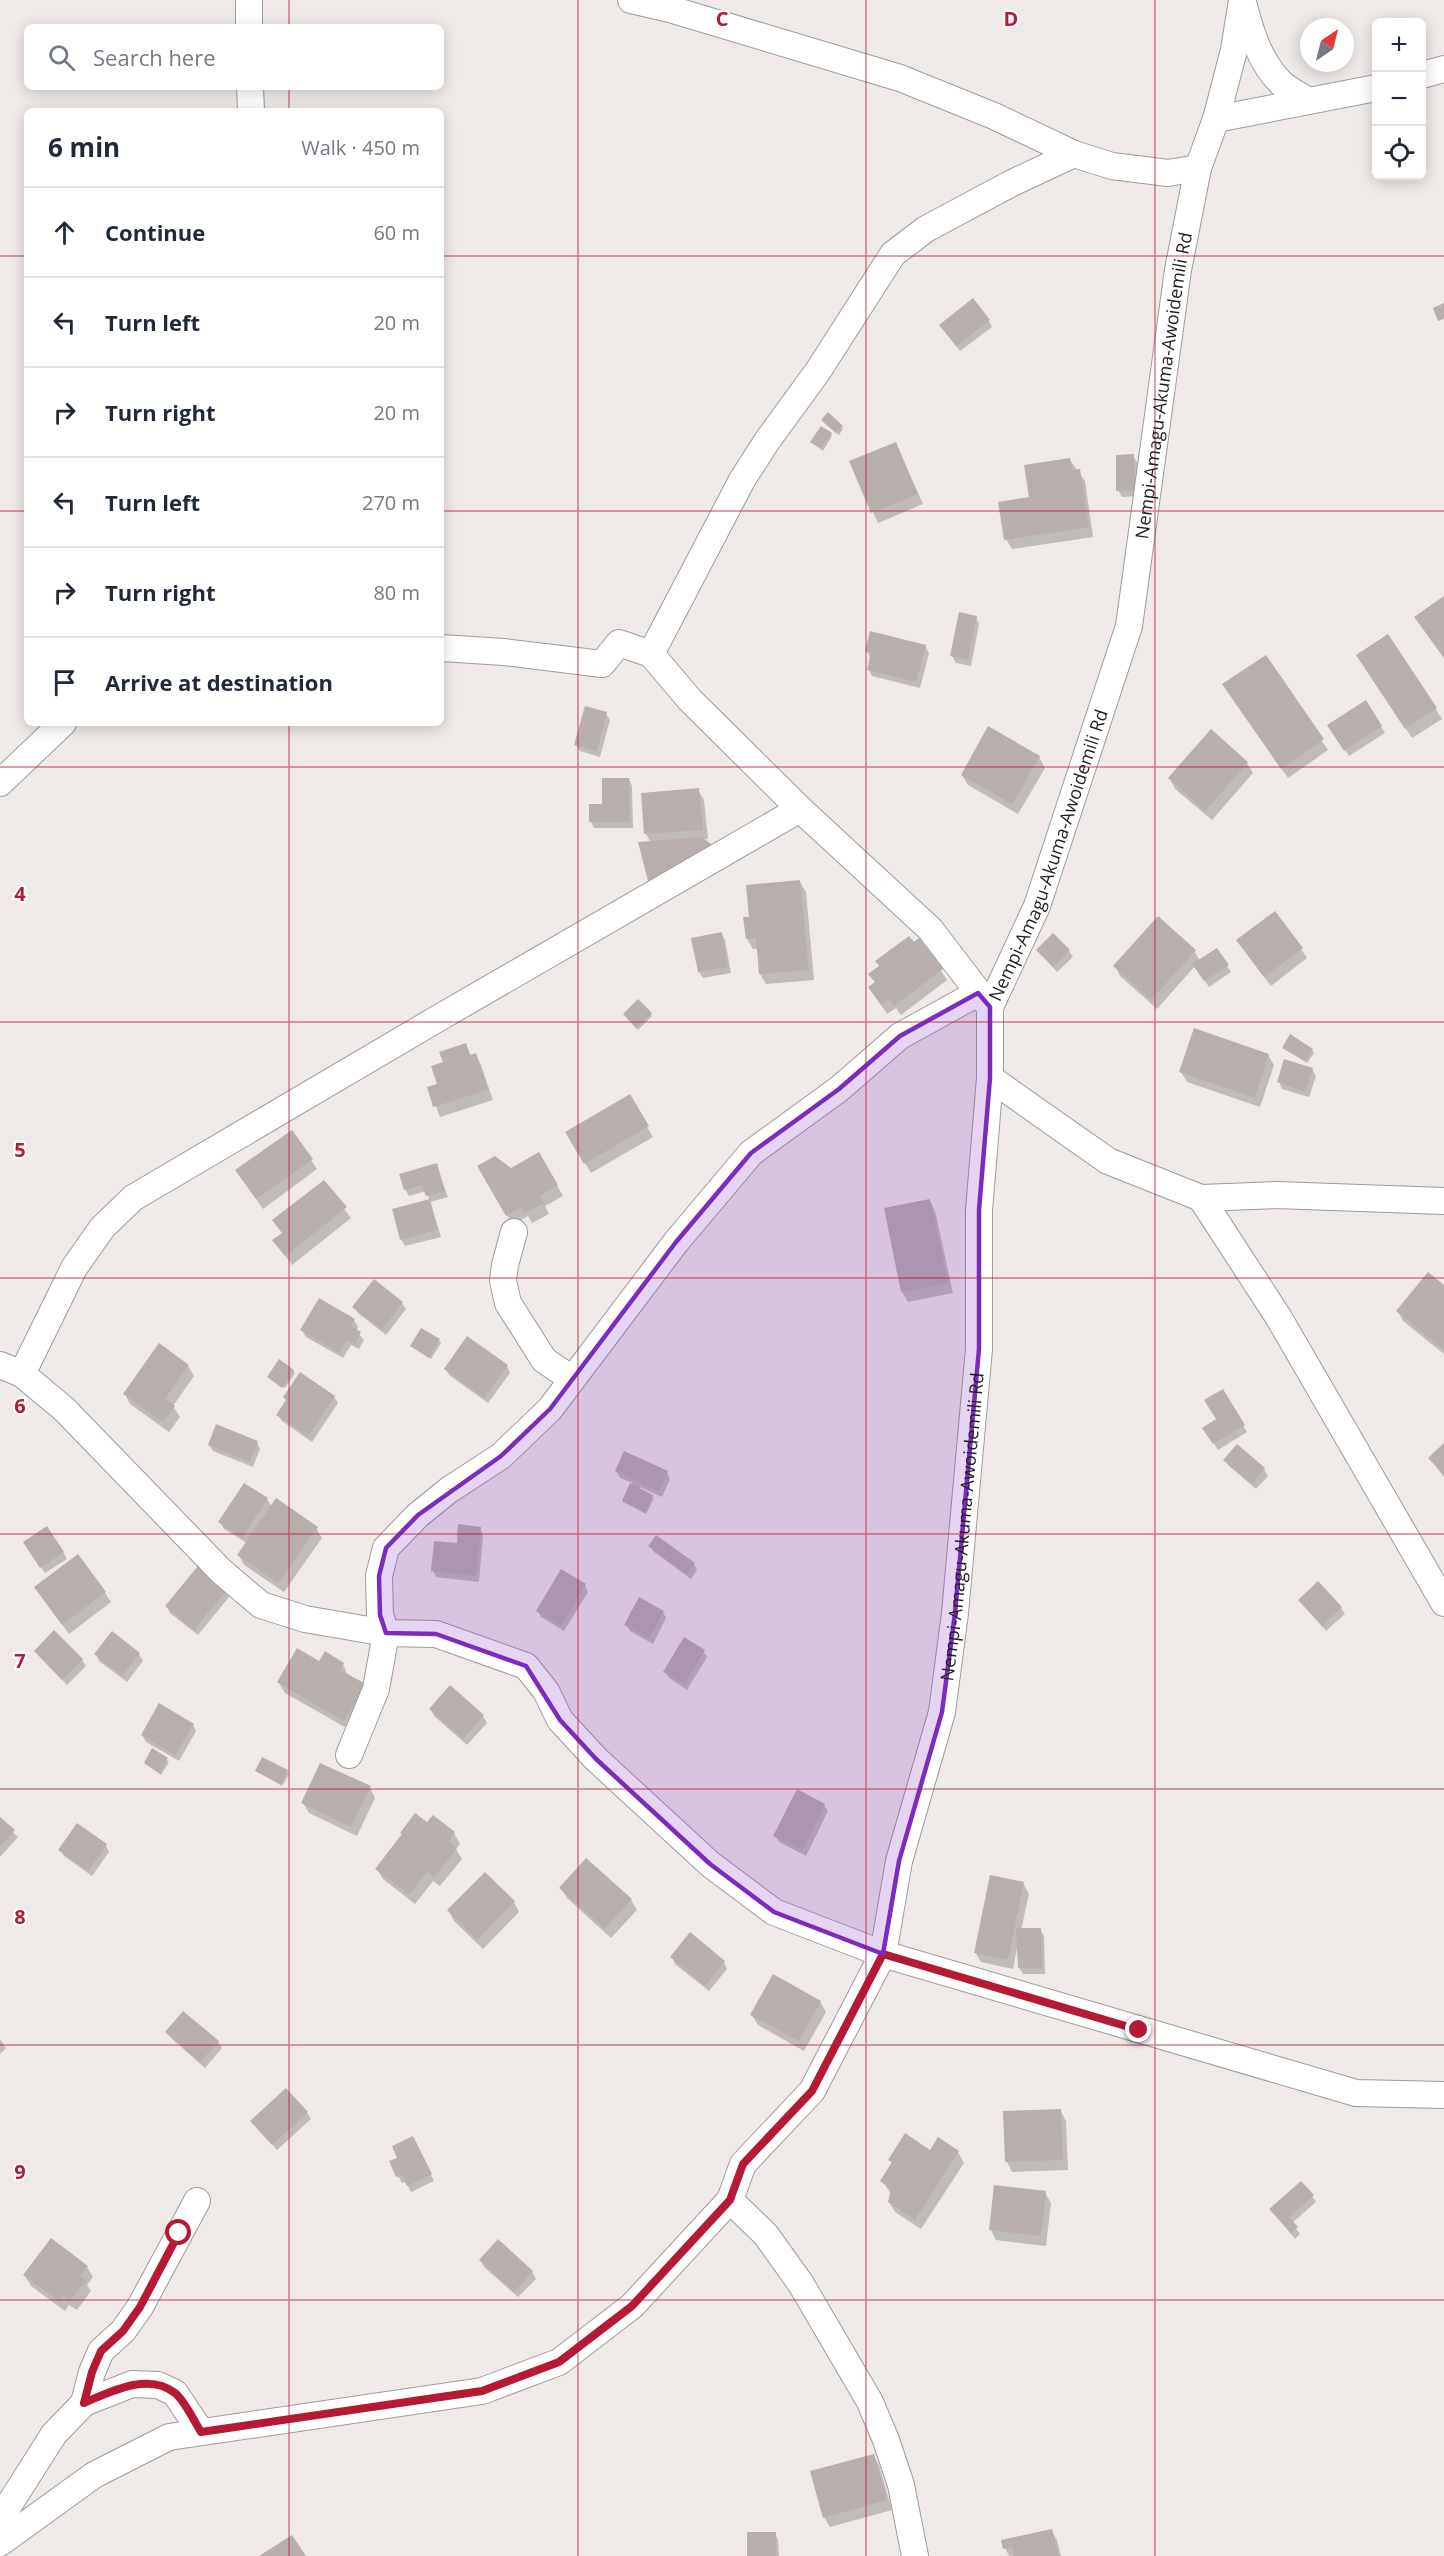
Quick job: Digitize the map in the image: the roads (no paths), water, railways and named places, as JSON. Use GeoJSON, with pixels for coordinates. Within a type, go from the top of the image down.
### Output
{"type":"FeatureCollection","features":[{"type":"Feature","properties":{"kind":"street"},"geometry":{"type":"LineString","coordinates":[[249,0],[249,24]]}},
{"type":"Feature","properties":{"kind":"street"},"geometry":{"type":"LineString","coordinates":[[631,0],[681,12],[900,78],[994,116],[1074,154],[1112,166],[1168,172],[1198,168]]}},
{"type":"Feature","properties":{"kind":"street"},"geometry":{"type":"LineString","coordinates":[[1243,0],[1252,37],[1266,64],[1281,83],[1308,101]]}},
{"type":"Feature","properties":{"kind":"street","name":"Nempi-Amagu-Akuma-Awoidemili Rd"},"geometry":{"type":"LineString","coordinates":[[0,2542],[94,2475],[169,2437],[482,2391],[559,2362],[632,2306],[730,2200],[743,2164],[812,2091],[883,1954],[899,1861],[942,1712],[955,1613],[979,1350],[979,1210],[990,1078],[984,1000],[1037,906],[1129,626],[1178,270],[1198,168],[1216,119],[1234,50],[1243,0]]}},
{"type":"Feature","properties":{"kind":"street"},"geometry":{"type":"LineString","coordinates":[[1426,74],[1444,69]]}},
{"type":"Feature","properties":{"kind":"street"},"geometry":{"type":"LineString","coordinates":[[1216,119],[1372,89]]}},
{"type":"Feature","properties":{"kind":"street"},"geometry":{"type":"LineString","coordinates":[[250,90],[251,108]]}},
{"type":"Feature","properties":{"kind":"street"},"geometry":{"type":"LineString","coordinates":[[651,654],[742,480],[766,441],[818,371],[892,254],[926,229],[1012,183],[1074,154]]}},
{"type":"Feature","properties":{"kind":"street"},"geometry":{"type":"LineString","coordinates":[[349,1755],[376,1689],[386,1633],[380,1615],[379,1576],[386,1548],[418,1515],[449,1490],[501,1456],[550,1409],[676,1242],[751,1153],[839,1089],[900,1036],[984,1000],[930,929],[800,809],[690,700],[651,654],[619,643],[602,664],[504,652],[444,648]]}},
{"type":"Feature","properties":{"kind":"street"},"geometry":{"type":"LineString","coordinates":[[0,783],[60,726]]}},
{"type":"Feature","properties":{"kind":"street"},"geometry":{"type":"LineString","coordinates":[[800,809],[133,1198],[102,1228],[74,1268],[11,1370],[64,1409],[221,1571],[261,1605],[305,1619],[386,1633],[436,1634],[526,1666],[546,1691],[560,1720],[596,1759],[710,1864],[774,1912],[883,1954],[1356,2093],[1444,2095]]}},
{"type":"Feature","properties":{"kind":"street"},"geometry":{"type":"LineString","coordinates":[[990,1078],[1108,1161],[1201,1198],[1277,1195],[1444,1201]]}},
{"type":"Feature","properties":{"kind":"street"},"geometry":{"type":"LineString","coordinates":[[1201,1198],[1279,1318],[1444,1603]]}},
{"type":"Feature","properties":{"kind":"street"},"geometry":{"type":"LineString","coordinates":[[514,1232],[505,1265],[504,1281],[508,1303],[544,1360],[572,1379]]}},
{"type":"Feature","properties":{"kind":"street"},"geometry":{"type":"LineString","coordinates":[[730,2200],[766,2235],[801,2284],[870,2402],[901,2485],[915,2556]]}},
{"type":"Feature","properties":{"kind":"street"},"geometry":{"type":"LineString","coordinates":[[84,2403],[92,2372],[101,2351],[123,2331],[140,2307],[197,2201]]}},
{"type":"Feature","properties":{"kind":"street"},"geometry":{"type":"LineString","coordinates":[[0,2519],[54,2434],[84,2403],[132,2384],[158,2385],[175,2393],[201,2432]]}}]}
